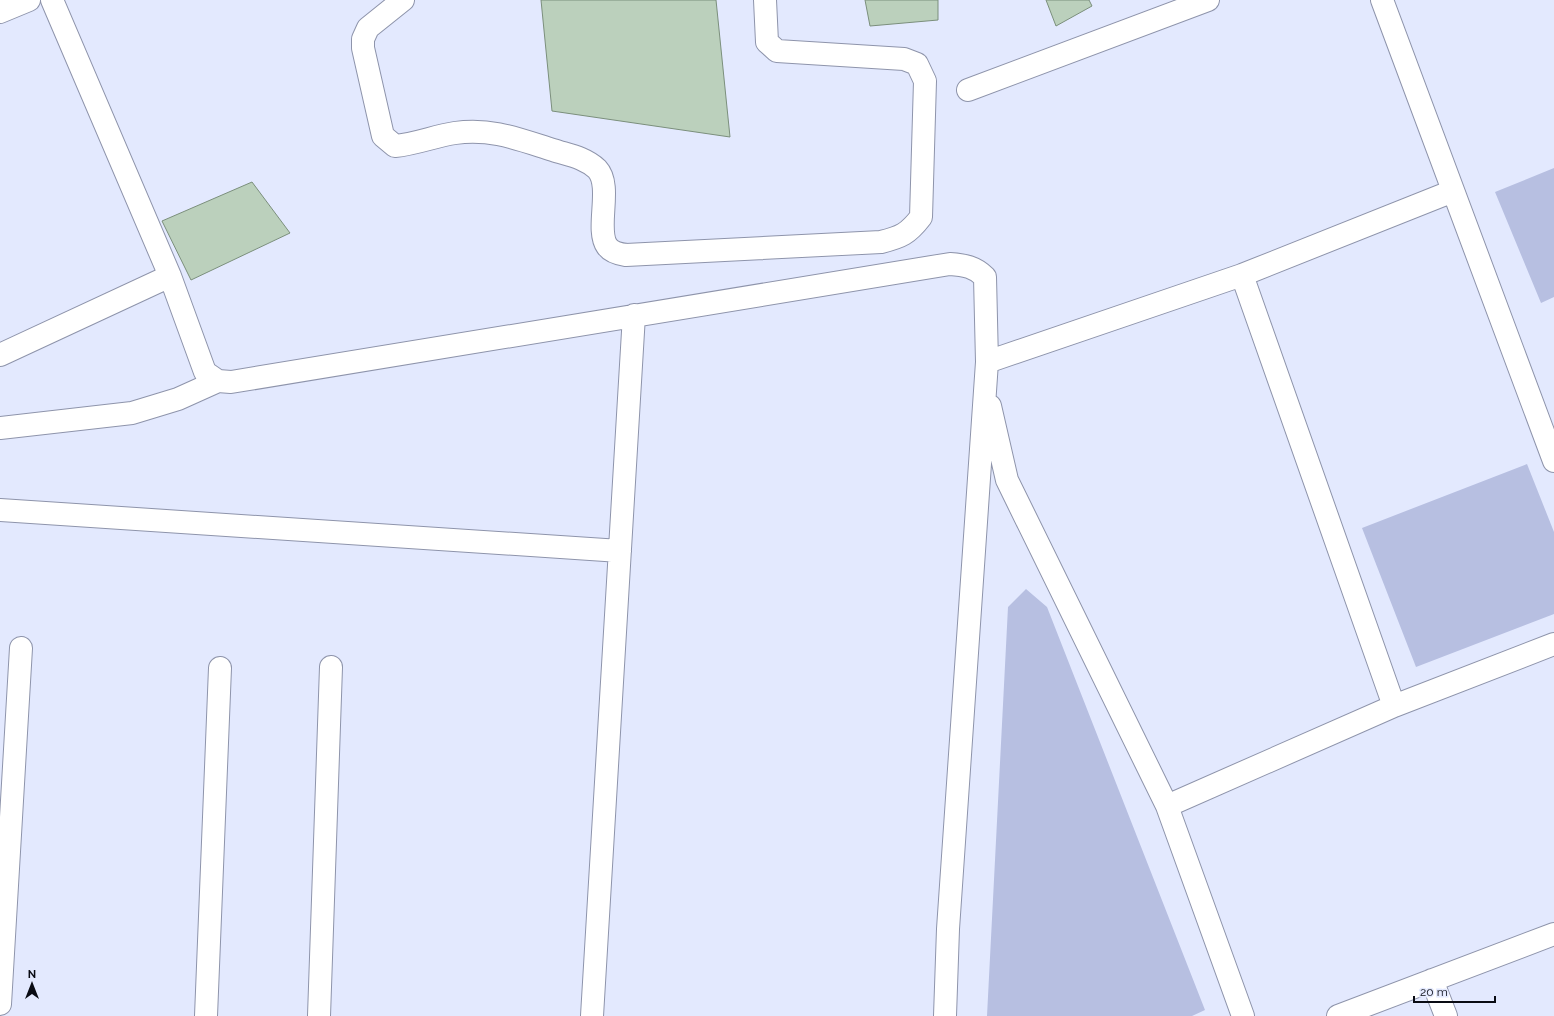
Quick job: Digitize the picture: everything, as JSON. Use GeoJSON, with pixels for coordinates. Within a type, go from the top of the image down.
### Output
{"type":"FeatureCollection","features":[{"type":"Feature","properties":{"kind":"street"},"geometry":{"type":"LineString","coordinates":[[0,12],[29,0]]}},
{"type":"Feature","properties":{"kind":"street"},"geometry":{"type":"LineString","coordinates":[[52,0],[170,276],[205,372],[218,381]]}},
{"type":"Feature","properties":{"kind":"street"},"geometry":{"type":"LineString","coordinates":[[403,0],[368,28],[363,39],[363,48],[383,136],[396,146],[410,145],[454,133],[478,131],[514,136],[582,158],[597,170],[603,182],[604,234],[607,246],[616,253],[626,255],[880,242],[901,237],[912,229],[921,217],[925,81],[917,64],[904,59],[777,51],[767,42],[765,0]]}},
{"type":"Feature","properties":{"kind":"street"},"geometry":{"type":"LineString","coordinates":[[968,90],[1208,0]]}},
{"type":"Feature","properties":{"kind":"street"},"geometry":{"type":"LineString","coordinates":[[1382,0],[1554,461]]}},
{"type":"Feature","properties":{"kind":"street"},"geometry":{"type":"LineString","coordinates":[[987,362],[1242,275],[1453,190]]}},
{"type":"Feature","properties":{"kind":"street"},"geometry":{"type":"LineString","coordinates":[[0,428],[132,413],[178,399],[218,381],[231,382],[950,264],[966,265],[978,271],[985,277],[987,362],[948,921],[945,1016]]}},
{"type":"Feature","properties":{"kind":"street"},"geometry":{"type":"LineString","coordinates":[[1242,275],[1394,706]]}},
{"type":"Feature","properties":{"kind":"street"},"geometry":{"type":"LineString","coordinates":[[0,355],[170,276]]}},
{"type":"Feature","properties":{"kind":"street"},"geometry":{"type":"LineString","coordinates":[[592,1016],[634,315]]}},
{"type":"Feature","properties":{"kind":"street"},"geometry":{"type":"LineString","coordinates":[[985,384],[1008,480],[1167,806],[1243,1016]]}},
{"type":"Feature","properties":{"kind":"street"},"geometry":{"type":"LineString","coordinates":[[0,510],[620,551]]}},
{"type":"Feature","properties":{"kind":"street"},"geometry":{"type":"LineString","coordinates":[[1167,806],[1394,706],[1554,644]]}},
{"type":"Feature","properties":{"kind":"street"},"geometry":{"type":"LineString","coordinates":[[0,1004],[21,648]]}},
{"type":"Feature","properties":{"kind":"street"},"geometry":{"type":"LineString","coordinates":[[319,1016],[331,667]]}},
{"type":"Feature","properties":{"kind":"street"},"geometry":{"type":"LineString","coordinates":[[206,1016],[220,668]]}},
{"type":"Feature","properties":{"kind":"street"},"geometry":{"type":"LineString","coordinates":[[1338,1016],[1554,934]]}},
{"type":"Feature","properties":{"kind":"street"},"geometry":{"type":"LineString","coordinates":[[1432,980],[1446,1016]]}},
{"type":"Feature","properties":{"kind":"shaded area"},"geometry":{"type":"Polygon","coordinates":[[[1554,168],[1554,297],[1541,303],[1495,192],[1554,168]]]}},
{"type":"Feature","properties":{"kind":"shaded area"},"geometry":{"type":"Polygon","coordinates":[[[1527,464],[1554,532],[1554,614],[1416,667],[1362,528],[1527,464]]]}},
{"type":"Feature","properties":{"kind":"shaded area"},"geometry":{"type":"Polygon","coordinates":[[[1026,589],[1047,607],[1205,1010],[1192,1016],[987,1016],[1008,607],[1026,589]]]}},
{"type":"Feature","properties":{"kind":"building"},"geometry":{"type":"Polygon","coordinates":[[[541,0],[716,0],[730,137],[552,111],[541,0]]]}},
{"type":"Feature","properties":{"kind":"building"},"geometry":{"type":"Polygon","coordinates":[[[865,0],[938,0],[938,20],[870,26],[865,0]]]}},
{"type":"Feature","properties":{"kind":"building"},"geometry":{"type":"Polygon","coordinates":[[[1046,0],[1089,0],[1092,6],[1056,26],[1046,0]]]}},
{"type":"Feature","properties":{"kind":"building"},"geometry":{"type":"Polygon","coordinates":[[[252,182],[290,233],[191,280],[162,221],[252,182]]]}}]}
